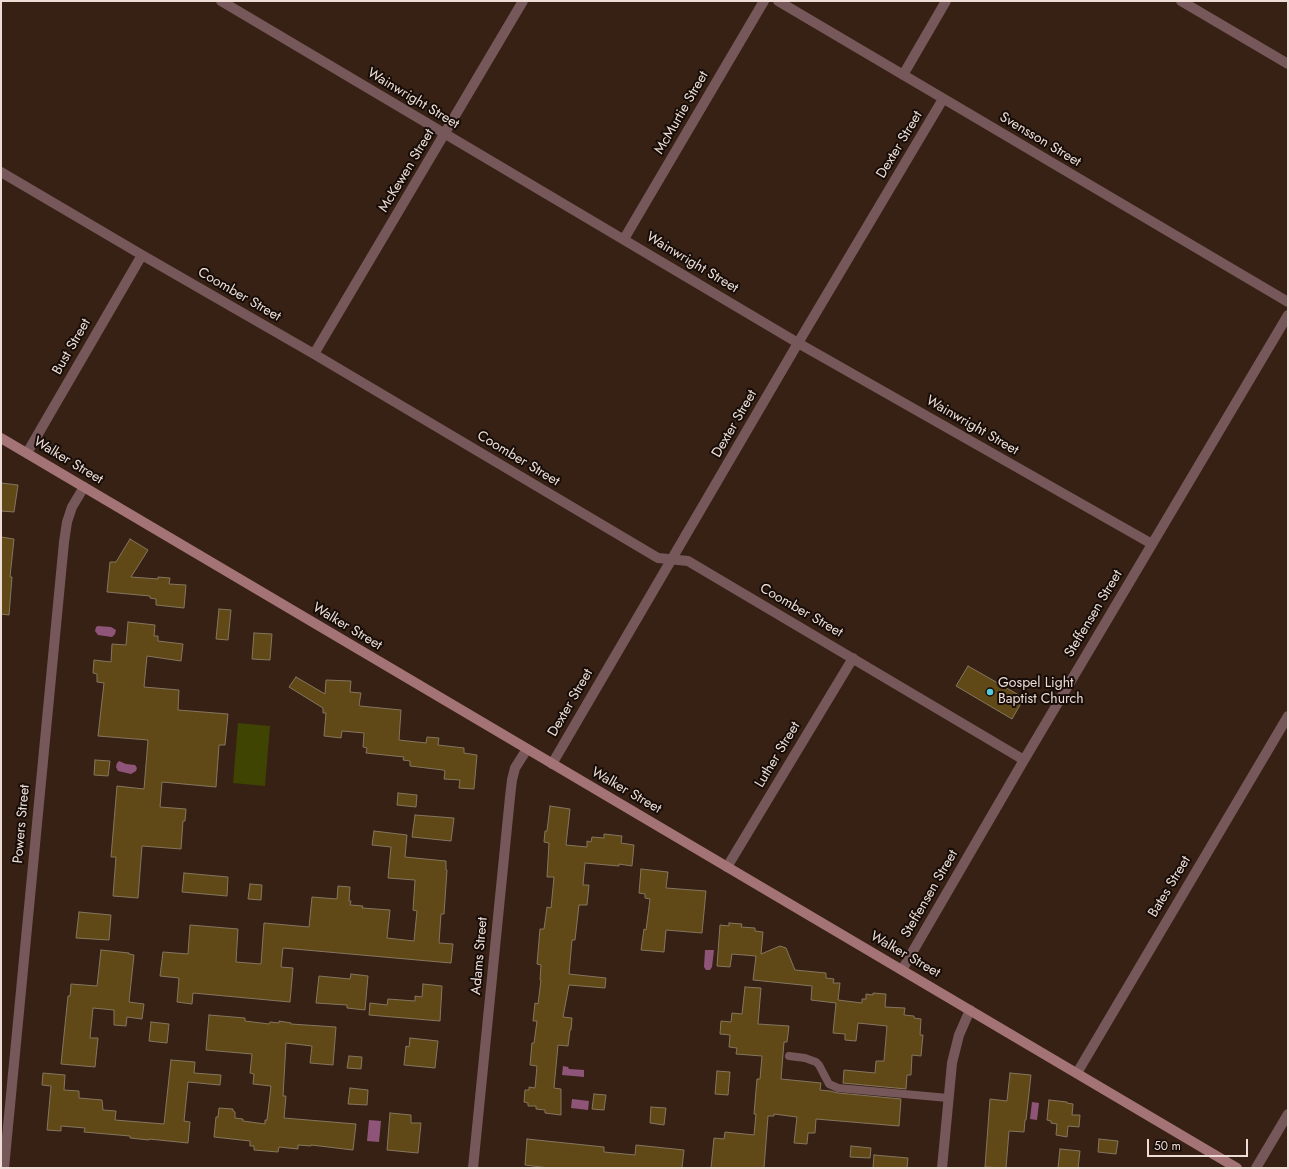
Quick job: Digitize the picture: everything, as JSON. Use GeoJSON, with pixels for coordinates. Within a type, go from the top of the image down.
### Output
{"type":"FeatureCollection","features":[{"type":"Feature","properties":{"kind":"main road","name":"Walker Street"},"geometry":{"type":"LineString","coordinates":[[1,438],[1237,1168]]}},
{"type":"Feature","properties":{"kind":"street","name":"Wainwright Street"},"geometry":{"type":"LineString","coordinates":[[221,1],[798,343],[1152,544]]}},
{"type":"Feature","properties":{"kind":"street","name":"McKewen Street"},"geometry":{"type":"LineString","coordinates":[[314,354],[524,1]]}},
{"type":"Feature","properties":{"kind":"street","name":"McMurtie Street"},"geometry":{"type":"LineString","coordinates":[[624,240],[764,1]]}},
{"type":"Feature","properties":{"kind":"street","name":"Svensson Street"},"geometry":{"type":"LineString","coordinates":[[778,1],[1288,302]]}},
{"type":"Feature","properties":{"kind":"street"},"geometry":{"type":"LineString","coordinates":[[903,75],[946,1]]}},
{"type":"Feature","properties":{"kind":"street"},"geometry":{"type":"LineString","coordinates":[[1181,1],[1288,64]]}},
{"type":"Feature","properties":{"kind":"street","name":"Dexter Street"},"geometry":{"type":"LineString","coordinates":[[552,764],[798,343],[944,99]]}},
{"type":"Feature","properties":{"kind":"street","name":"Coomber Street"},"geometry":{"type":"LineString","coordinates":[[1,172],[314,354],[658,558],[688,561],[1024,760]]}},
{"type":"Feature","properties":{"kind":"street","name":"Bust Street"},"geometry":{"type":"LineString","coordinates":[[27,453],[142,255]]}},
{"type":"Feature","properties":{"kind":"street","name":"Steffensen Street"},"geometry":{"type":"LineString","coordinates":[[902,970],[1024,760],[1288,315]]}},
{"type":"Feature","properties":{"kind":"street","name":"Powers Street"},"geometry":{"type":"LineString","coordinates":[[4,1168],[64,542],[67,522],[72,507],[84,487]]}},
{"type":"Feature","properties":{"kind":"street","name":"Luther Street"},"geometry":{"type":"LineString","coordinates":[[727,867],[853,658]]}},
{"type":"Feature","properties":{"kind":"street","name":"Bates Street"},"geometry":{"type":"LineString","coordinates":[[1076,1073],[1288,716]]}},
{"type":"Feature","properties":{"kind":"street","name":"Adams Street"},"geometry":{"type":"LineString","coordinates":[[473,1168],[512,780],[515,768],[527,750]]}},
{"type":"Feature","properties":{"kind":"street"},"geometry":{"type":"LineString","coordinates":[[942,1168],[952,1063],[959,1035],[970,1010]]}},
{"type":"Feature","properties":{"kind":"street"},"geometry":{"type":"LineString","coordinates":[[1256,1168],[1288,1114]]}},
{"type":"Feature","properties":{"kind":"lane"},"geometry":{"type":"LineString","coordinates":[[789,1056],[805,1058],[816,1062],[829,1084],[838,1088],[948,1098]]}},
{"type":"Feature","properties":{"kind":"shaded area"},"geometry":{"type":"Polygon","coordinates":[[[96,627],[111,627],[116,630],[115,634],[112,637],[98,635],[95,631],[96,627]]]}},
{"type":"Feature","properties":{"kind":"shaded area"},"geometry":{"type":"Polygon","coordinates":[[[238,723],[270,726],[265,786],[233,783],[238,723]]]}},
{"type":"Feature","properties":{"kind":"shaded area"},"geometry":{"type":"Polygon","coordinates":[[[119,761],[126,764],[135,765],[137,768],[136,771],[131,774],[118,771],[116,767],[119,761]]]}},
{"type":"Feature","properties":{"kind":"shaded area"},"geometry":{"type":"Polygon","coordinates":[[[705,950],[714,950],[712,967],[710,970],[706,970],[704,967],[705,950]]]}},
{"type":"Feature","properties":{"kind":"shaded area"},"geometry":{"type":"Polygon","coordinates":[[[563,1066],[568,1067],[569,1069],[584,1070],[584,1077],[562,1075],[563,1066]]]}},
{"type":"Feature","properties":{"kind":"shaded area"},"geometry":{"type":"Polygon","coordinates":[[[572,1099],[589,1101],[588,1110],[571,1108],[572,1099]]]}},
{"type":"Feature","properties":{"kind":"shaded area"},"geometry":{"type":"Polygon","coordinates":[[[1032,1102],[1039,1103],[1037,1120],[1030,1119],[1032,1102]]]}},
{"type":"Feature","properties":{"kind":"shaded area"},"geometry":{"type":"Polygon","coordinates":[[[369,1120],[381,1121],[379,1142],[367,1141],[369,1120]]]}},
{"type":"Feature","properties":{"kind":"building"},"geometry":{"type":"Polygon","coordinates":[[[1,483],[18,485],[14,512],[1,511],[1,483]]]}},
{"type":"Feature","properties":{"kind":"building"},"geometry":{"type":"Polygon","coordinates":[[[1,537],[14,539],[10,577],[12,577],[9,615],[1,614],[1,537]]]}},
{"type":"Feature","properties":{"kind":"building"},"geometry":{"type":"Polygon","coordinates":[[[130,539],[148,550],[131,577],[158,579],[158,577],[170,578],[169,584],[186,585],[184,608],[156,605],[156,599],[150,598],[150,596],[107,592],[110,562],[116,562],[130,539]]]}},
{"type":"Feature","properties":{"kind":"building"},"geometry":{"type":"Polygon","coordinates":[[[219,609],[231,610],[228,640],[216,639],[219,609]]]}},
{"type":"Feature","properties":{"kind":"building"},"geometry":{"type":"Polygon","coordinates":[[[128,622],[155,625],[154,636],[158,636],[158,641],[183,644],[181,661],[147,656],[144,687],[179,690],[178,710],[228,714],[225,745],[219,745],[216,787],[162,782],[160,807],[186,809],[185,821],[183,821],[181,849],[142,846],[138,898],[113,896],[116,857],[111,857],[117,786],[144,789],[148,740],[98,736],[104,683],[97,682],[97,674],[93,673],[94,660],[111,662],[112,644],[126,645],[128,622]]]}},
{"type":"Feature","properties":{"kind":"building"},"geometry":{"type":"Polygon","coordinates":[[[254,633],[272,634],[270,660],[252,659],[254,633]]]}},
{"type":"Feature","properties":{"kind":"building","name":"Gospel Light Baptist Church"},"geometry":{"type":"Polygon","coordinates":[[[968,666],[1024,698],[1012,719],[956,686],[968,666]]]}},
{"type":"Feature","properties":{"kind":"building"},"geometry":{"type":"Polygon","coordinates":[[[296,677],[325,694],[326,680],[351,681],[350,692],[361,693],[360,706],[401,710],[399,740],[426,743],[427,737],[439,738],[438,745],[464,748],[464,753],[477,755],[474,789],[459,788],[460,780],[444,779],[445,771],[443,770],[410,766],[410,761],[403,760],[404,757],[366,753],[367,748],[363,747],[364,733],[342,731],[341,738],[324,736],[326,713],[323,713],[323,708],[289,687],[296,677]]]}},
{"type":"Feature","properties":{"kind":"building"},"geometry":{"type":"Polygon","coordinates":[[[95,760],[110,761],[108,776],[94,775],[95,760]]]}},
{"type":"Feature","properties":{"kind":"building"},"geometry":{"type":"Polygon","coordinates":[[[398,793],[417,795],[416,807],[397,805],[398,793]]]}},
{"type":"Feature","properties":{"kind":"building"},"geometry":{"type":"Polygon","coordinates":[[[550,806],[570,809],[566,845],[587,847],[587,841],[591,842],[592,837],[604,838],[604,834],[622,836],[621,843],[634,845],[632,866],[585,863],[583,885],[589,885],[587,905],[579,905],[575,940],[572,940],[569,974],[606,978],[605,988],[569,985],[563,1017],[572,1018],[571,1030],[568,1046],[558,1045],[554,1088],[561,1089],[561,1115],[545,1113],[545,1110],[536,1109],[536,1106],[528,1106],[528,1103],[524,1102],[525,1090],[529,1090],[529,1087],[535,1088],[537,1066],[530,1065],[532,1043],[534,1043],[537,1021],[533,1021],[535,1003],[538,1004],[541,980],[541,965],[537,964],[540,929],[544,929],[547,907],[551,908],[554,877],[547,877],[549,843],[544,842],[550,806]]]}},
{"type":"Feature","properties":{"kind":"building"},"geometry":{"type":"Polygon","coordinates":[[[415,815],[454,818],[451,841],[412,837],[415,815]]]}},
{"type":"Feature","properties":{"kind":"building"},"geometry":{"type":"Polygon","coordinates":[[[374,831],[407,835],[405,857],[446,861],[447,870],[444,914],[441,914],[439,943],[453,944],[451,963],[283,948],[281,967],[293,968],[290,1002],[193,993],[192,1004],[177,1002],[179,978],[160,976],[163,952],[188,954],[190,925],[238,929],[236,962],[261,964],[264,923],[309,927],[312,897],[337,899],[338,886],[350,887],[350,905],[363,906],[362,908],[390,910],[387,938],[414,941],[417,911],[413,910],[415,880],[388,878],[391,847],[372,845],[374,831]]]}},
{"type":"Feature","properties":{"kind":"building"},"geometry":{"type":"Polygon","coordinates":[[[641,869],[668,872],[666,888],[706,891],[702,933],[666,930],[664,952],[641,950],[644,929],[646,930],[650,899],[645,898],[645,894],[639,893],[641,869]]]}},
{"type":"Feature","properties":{"kind":"building"},"geometry":{"type":"Polygon","coordinates":[[[184,873],[228,877],[227,896],[182,892],[184,873]]]}},
{"type":"Feature","properties":{"kind":"building"},"geometry":{"type":"Polygon","coordinates":[[[250,884],[262,885],[261,900],[248,899],[250,884]]]}},
{"type":"Feature","properties":{"kind":"building"},"geometry":{"type":"Polygon","coordinates":[[[79,912],[111,915],[109,940],[76,938],[79,912]]]}},
{"type":"Feature","properties":{"kind":"building"},"geometry":{"type":"Polygon","coordinates":[[[729,923],[742,924],[741,927],[755,928],[755,931],[763,932],[761,954],[780,946],[786,948],[795,970],[826,973],[826,978],[834,979],[833,983],[840,983],[838,1000],[862,1003],[862,999],[866,999],[866,994],[886,994],[885,1007],[905,1008],[904,1015],[914,1016],[914,1018],[921,1019],[920,1035],[923,1035],[921,1056],[912,1055],[911,1075],[907,1075],[906,1089],[843,1083],[844,1070],[875,1073],[876,1061],[884,1061],[887,1026],[858,1023],[856,1041],[845,1040],[845,1034],[833,1033],[836,1003],[811,1000],[812,986],[753,980],[756,956],[732,954],[730,967],[717,966],[720,925],[729,926],[729,923]]]}},
{"type":"Feature","properties":{"kind":"building"},"geometry":{"type":"Polygon","coordinates":[[[101,950],[129,953],[134,955],[129,1002],[144,1004],[142,1019],[127,1017],[126,1026],[114,1025],[114,1010],[93,1008],[90,1038],[98,1038],[95,1067],[61,1064],[68,996],[70,996],[71,984],[97,986],[101,950]]]}},
{"type":"Feature","properties":{"kind":"building"},"geometry":{"type":"Polygon","coordinates":[[[351,974],[368,976],[365,1010],[347,1008],[347,1005],[316,1003],[319,976],[350,979],[351,974]]]}},
{"type":"Feature","properties":{"kind":"building"},"geometry":{"type":"Polygon","coordinates":[[[423,984],[442,986],[440,1021],[369,1015],[370,1003],[387,1005],[388,999],[415,1001],[415,996],[422,997],[423,984]]]}},
{"type":"Feature","properties":{"kind":"building"},"geometry":{"type":"Polygon","coordinates":[[[745,987],[761,988],[758,1024],[789,1026],[787,1042],[784,1042],[781,1079],[821,1083],[820,1090],[838,1093],[901,1099],[899,1126],[816,1119],[815,1133],[808,1133],[807,1144],[794,1143],[797,1117],[774,1114],[774,1116],[768,1116],[764,1168],[711,1168],[714,1138],[724,1139],[725,1132],[754,1135],[757,1079],[760,1079],[762,1056],[736,1054],[737,1048],[729,1047],[730,1035],[720,1034],[721,1021],[731,1022],[732,1013],[742,1014],[745,987]]]}},
{"type":"Feature","properties":{"kind":"building"},"geometry":{"type":"Polygon","coordinates":[[[209,1015],[245,1018],[245,1021],[269,1024],[270,1022],[279,1023],[279,1021],[291,1024],[336,1027],[333,1065],[310,1063],[312,1046],[286,1043],[283,1096],[286,1096],[284,1118],[356,1124],[353,1150],[298,1145],[298,1149],[279,1147],[278,1152],[254,1150],[254,1146],[250,1146],[250,1141],[214,1137],[216,1117],[218,1117],[219,1108],[233,1109],[235,1112],[235,1118],[243,1119],[243,1121],[265,1124],[265,1120],[267,1120],[271,1086],[253,1084],[254,1074],[250,1073],[252,1054],[206,1050],[209,1015]]]}},
{"type":"Feature","properties":{"kind":"building"},"geometry":{"type":"Polygon","coordinates":[[[151,1022],[169,1024],[167,1043],[149,1041],[151,1022]]]}},
{"type":"Feature","properties":{"kind":"building"},"geometry":{"type":"Polygon","coordinates":[[[410,1038],[438,1041],[435,1068],[404,1065],[406,1046],[409,1047],[410,1038]]]}},
{"type":"Feature","properties":{"kind":"building"},"geometry":{"type":"Polygon","coordinates":[[[349,1056],[362,1057],[361,1069],[347,1068],[349,1056]]]}},
{"type":"Feature","properties":{"kind":"building"},"geometry":{"type":"Polygon","coordinates":[[[171,1060],[195,1062],[194,1073],[221,1075],[220,1085],[188,1082],[184,1121],[190,1122],[188,1143],[84,1132],[85,1128],[61,1126],[61,1131],[47,1130],[51,1086],[42,1085],[43,1073],[65,1075],[64,1090],[79,1091],[79,1098],[102,1100],[103,1110],[116,1111],[115,1120],[164,1124],[171,1060]]]}},
{"type":"Feature","properties":{"kind":"building"},"geometry":{"type":"Polygon","coordinates":[[[717,1071],[730,1072],[728,1095],[715,1094],[717,1071]]]}},
{"type":"Feature","properties":{"kind":"building"},"geometry":{"type":"Polygon","coordinates":[[[1010,1073],[1031,1075],[1024,1132],[1009,1131],[1006,1168],[985,1167],[990,1099],[1007,1101],[1010,1073]]]}},
{"type":"Feature","properties":{"kind":"building"},"geometry":{"type":"Polygon","coordinates":[[[350,1088],[368,1090],[367,1105],[348,1104],[350,1088]]]}},
{"type":"Feature","properties":{"kind":"building"},"geometry":{"type":"Polygon","coordinates":[[[594,1094],[606,1095],[604,1110],[592,1109],[594,1094]]]}},
{"type":"Feature","properties":{"kind":"building"},"geometry":{"type":"Polygon","coordinates":[[[1049,1100],[1073,1104],[1072,1115],[1080,1115],[1079,1127],[1068,1126],[1067,1137],[1056,1135],[1057,1124],[1051,1123],[1051,1121],[1047,1120],[1049,1100]]]}},
{"type":"Feature","properties":{"kind":"building"},"geometry":{"type":"Polygon","coordinates":[[[651,1107],[666,1108],[664,1125],[650,1123],[651,1107]]]}},
{"type":"Feature","properties":{"kind":"building"},"geometry":{"type":"Polygon","coordinates":[[[390,1113],[411,1115],[411,1123],[421,1123],[418,1153],[387,1150],[390,1113]]]}},
{"type":"Feature","properties":{"kind":"building"},"geometry":{"type":"Polygon","coordinates":[[[527,1139],[604,1147],[604,1152],[635,1155],[636,1145],[684,1150],[682,1168],[549,1168],[525,1165],[527,1139]]]}},
{"type":"Feature","properties":{"kind":"building"},"geometry":{"type":"Polygon","coordinates":[[[1099,1139],[1118,1141],[1116,1154],[1098,1152],[1099,1139]]]}},
{"type":"Feature","properties":{"kind":"building"},"geometry":{"type":"Polygon","coordinates":[[[851,1146],[871,1148],[870,1158],[850,1157],[851,1146]]]}},
{"type":"Feature","properties":{"kind":"building"},"geometry":{"type":"Polygon","coordinates":[[[1060,1149],[1080,1151],[1078,1168],[1058,1168],[1060,1149]]]}},
{"type":"Feature","properties":{"kind":"building"},"geometry":{"type":"Polygon","coordinates":[[[874,1155],[908,1158],[907,1168],[873,1168],[874,1155]]]}},
{"type":"Feature","properties":{"kind":"place","name":"Gospel Light Baptist Church"},"geometry":{"type":"Point","coordinates":[990,692]}}]}
